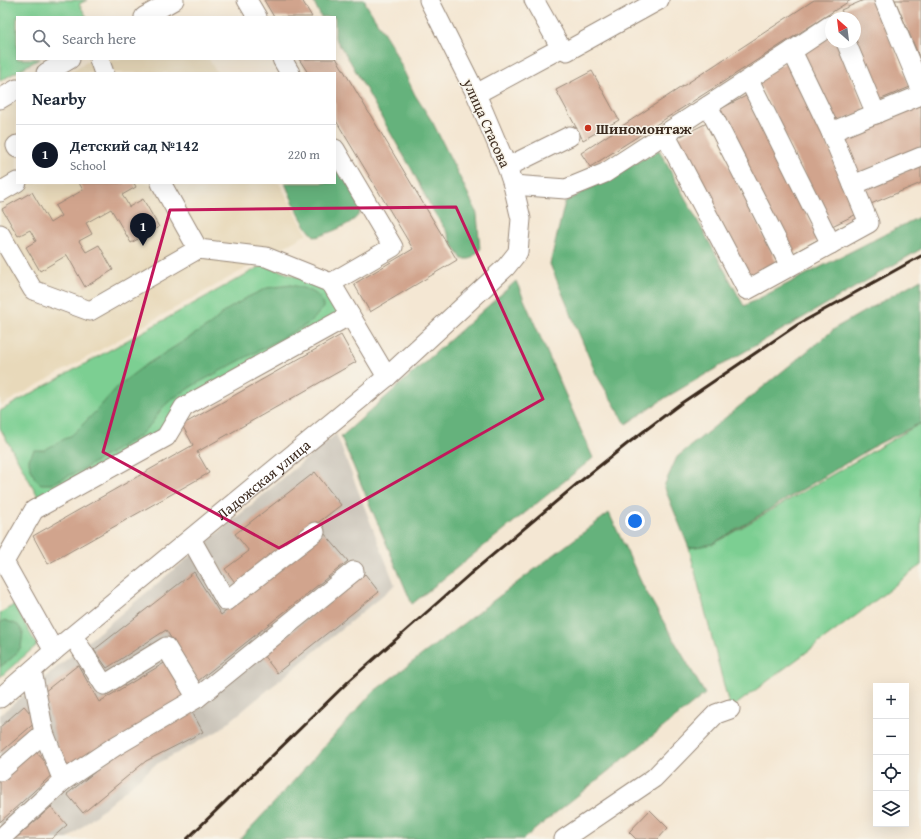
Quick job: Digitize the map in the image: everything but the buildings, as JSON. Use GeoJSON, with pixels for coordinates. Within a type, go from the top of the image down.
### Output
{"type":"FeatureCollection","features":[{"type":"Feature","properties":{"kind":"street"},"geometry":{"type":"LineString","coordinates":[[146,16],[174,0]]}},
{"type":"Feature","properties":{"kind":"street"},"geometry":{"type":"LineString","coordinates":[[247,0],[256,16]]}},
{"type":"Feature","properties":{"kind":"street","name":"улица Стасова"},"geometry":{"type":"LineString","coordinates":[[429,0],[476,94],[507,167],[513,185],[520,219],[518,252]]}},
{"type":"Feature","properties":{"kind":"street"},"geometry":{"type":"LineString","coordinates":[[534,0],[564,51],[567,51],[659,0]]}},
{"type":"Feature","properties":{"kind":"street"},"geometry":{"type":"LineString","coordinates":[[884,0],[921,89]]}},
{"type":"Feature","properties":{"kind":"street"},"geometry":{"type":"LineString","coordinates":[[513,185],[566,189],[605,172],[825,29]]}},
{"type":"Feature","properties":{"kind":"street"},"geometry":{"type":"LineString","coordinates":[[476,94],[561,48]]}},
{"type":"Feature","properties":{"kind":"street"},"geometry":{"type":"LineString","coordinates":[[848,48],[876,114]]}},
{"type":"Feature","properties":{"kind":"street"},"geometry":{"type":"LineString","coordinates":[[665,134],[747,290],[869,223],[831,132],[792,51]]}},
{"type":"Feature","properties":{"kind":"street"},"geometry":{"type":"LineString","coordinates":[[48,72],[68,60]]}},
{"type":"Feature","properties":{"kind":"street"},"geometry":{"type":"LineString","coordinates":[[99,60],[104,72]]}},
{"type":"Feature","properties":{"kind":"street"},"geometry":{"type":"LineString","coordinates":[[283,60],[289,72]]}},
{"type":"Feature","properties":{"kind":"street"},"geometry":{"type":"LineString","coordinates":[[748,80],[831,244]]}},
{"type":"Feature","properties":{"kind":"street"},"geometry":{"type":"LineString","coordinates":[[0,99],[16,90]]}},
{"type":"Feature","properties":{"kind":"street"},"geometry":{"type":"LineString","coordinates":[[831,132],[921,95]]}},
{"type":"Feature","properties":{"kind":"street"},"geometry":{"type":"LineString","coordinates":[[708,106],[790,266]]}},
{"type":"Feature","properties":{"kind":"street"},"geometry":{"type":"LineString","coordinates":[[507,167],[570,136]]}},
{"type":"Feature","properties":{"kind":"street"},"geometry":{"type":"LineString","coordinates":[[331,283],[393,246],[336,150]]}},
{"type":"Feature","properties":{"kind":"street"},"geometry":{"type":"LineString","coordinates":[[853,185],[921,157]]}},
{"type":"Feature","properties":{"kind":"street"},"geometry":{"type":"LineString","coordinates":[[0,192],[16,183]]}},
{"type":"Feature","properties":{"kind":"street"},"geometry":{"type":"LineString","coordinates":[[162,184],[198,249]]}},
{"type":"Feature","properties":{"kind":"street"},"geometry":{"type":"LineString","coordinates":[[0,234],[33,290],[90,311],[198,249],[266,257],[331,283],[387,378]]}},
{"type":"Feature","properties":{"kind":"street","name":"Ладожская улица"},"geometry":{"type":"LineString","coordinates":[[0,698],[54,651],[387,378],[506,267],[518,252]]}},
{"type":"Feature","properties":{"kind":"street"},"geometry":{"type":"LineString","coordinates":[[54,651],[2,562],[34,510],[166,437],[184,407],[350,315]]}},
{"type":"Feature","properties":{"kind":"street"},"geometry":{"type":"LineString","coordinates":[[191,539],[226,601],[315,532]]}},
{"type":"Feature","properties":{"kind":"street"},"geometry":{"type":"LineString","coordinates":[[0,839],[63,781],[114,747],[197,698],[354,571]]}},
{"type":"Feature","properties":{"kind":"street"},"geometry":{"type":"LineString","coordinates":[[73,636],[104,686],[166,647],[197,698]]}},
{"type":"Feature","properties":{"kind":"street"},"geometry":{"type":"LineString","coordinates":[[32,671],[44,733],[63,781]]}},
{"type":"Feature","properties":{"kind":"street"},"geometry":{"type":"LineString","coordinates":[[564,839],[654,778],[716,714],[730,708]]}},
{"type":"Feature","properties":{"kind":"street"},"geometry":{"type":"LineString","coordinates":[[0,771],[44,733]]}},
{"type":"Feature","properties":{"kind":"highlighted area"},"geometry":{"type":"Polygon","coordinates":[[[456,207],[543,399],[279,548],[103,452],[170,210],[456,207]]]}},
{"type":"Feature","properties":{"kind":"shaded area"},"geometry":{"type":"Polygon","coordinates":[[[90,60],[210,60],[216,72],[69,72],[90,60]]]}},
{"type":"Feature","properties":{"kind":"shaded area"},"geometry":{"type":"Polygon","coordinates":[[[16,102],[16,184],[280,184],[307,234],[0,406],[0,111],[16,102]]]}},
{"type":"Feature","properties":{"kind":"shaded area"},"geometry":{"type":"Polygon","coordinates":[[[336,434],[395,585],[218,731],[155,765],[68,839],[0,839],[0,715],[336,434]]]}},
{"type":"Feature","properties":{"kind":"green space"},"geometry":{"type":"Polygon","coordinates":[[[0,0],[87,0],[79,4],[86,16],[16,16],[16,60],[37,60],[0,81],[0,0]]]}},
{"type":"Feature","properties":{"kind":"green space"},"geometry":{"type":"Polygon","coordinates":[[[313,0],[365,0],[392,46],[415,95],[433,123],[477,214],[480,250],[470,259],[462,259],[452,244],[448,234],[432,209],[411,168],[350,61],[336,40],[336,16],[321,16],[313,0]]]}},
{"type":"Feature","properties":{"kind":"green space"},"geometry":{"type":"Polygon","coordinates":[[[659,150],[744,306],[921,216],[921,249],[665,398],[626,424],[596,374],[550,264],[565,202],[659,150]]]}},
{"type":"Feature","properties":{"kind":"green space"},"geometry":{"type":"Polygon","coordinates":[[[336,160],[354,192],[360,211],[354,220],[348,224],[334,231],[316,237],[302,221],[285,184],[336,184],[336,160]]]}},
{"type":"Feature","properties":{"kind":"green space"},"geometry":{"type":"Polygon","coordinates":[[[263,265],[326,287],[341,313],[162,430],[39,498],[0,428],[0,411],[263,265]]]}},
{"type":"Feature","properties":{"kind":"green space"},"geometry":{"type":"Polygon","coordinates":[[[921,279],[921,423],[878,444],[712,544],[689,548],[664,486],[677,457],[837,327],[921,279]]]}},
{"type":"Feature","properties":{"kind":"green space"},"geometry":{"type":"Polygon","coordinates":[[[516,281],[593,458],[412,604],[341,437],[516,281]]]}},
{"type":"Feature","properties":{"kind":"green space"},"geometry":{"type":"Polygon","coordinates":[[[291,285],[312,292],[320,298],[323,308],[311,322],[194,385],[172,399],[163,407],[151,424],[139,436],[83,469],[51,484],[41,484],[35,479],[29,463],[29,459],[34,450],[44,450],[72,435],[119,385],[144,366],[211,324],[225,311],[248,297],[267,288],[291,285]]]}},
{"type":"Feature","properties":{"kind":"green space"},"geometry":{"type":"Polygon","coordinates":[[[921,423],[921,565],[730,709],[689,548],[713,544],[921,423]]]}},
{"type":"Feature","properties":{"kind":"green space"},"geometry":{"type":"Polygon","coordinates":[[[609,513],[643,586],[705,694],[523,839],[240,839],[373,692],[609,513]]]}},
{"type":"Feature","properties":{"kind":"green space"},"geometry":{"type":"Polygon","coordinates":[[[14,605],[37,645],[0,677],[0,613],[14,605]]]}},
{"type":"Feature","properties":{"kind":"green space"},"geometry":{"type":"Polygon","coordinates":[[[5,620],[18,625],[23,632],[21,647],[13,657],[0,667],[0,623],[5,620]]]}},
{"type":"Feature","properties":{"kind":"railway"},"geometry":{"type":"LineString","coordinates":[[187,839],[350,680],[470,574],[627,444],[680,404],[797,325],[921,256]]}},
{"type":"Feature","properties":{"kind":"place","name":"Шиномонтаж"},"geometry":{"type":"Point","coordinates":[588,128]}},
{"type":"Feature","properties":{"kind":"place","name":"Детский сад №142"},"geometry":{"type":"Point","coordinates":[143,246]}}]}
